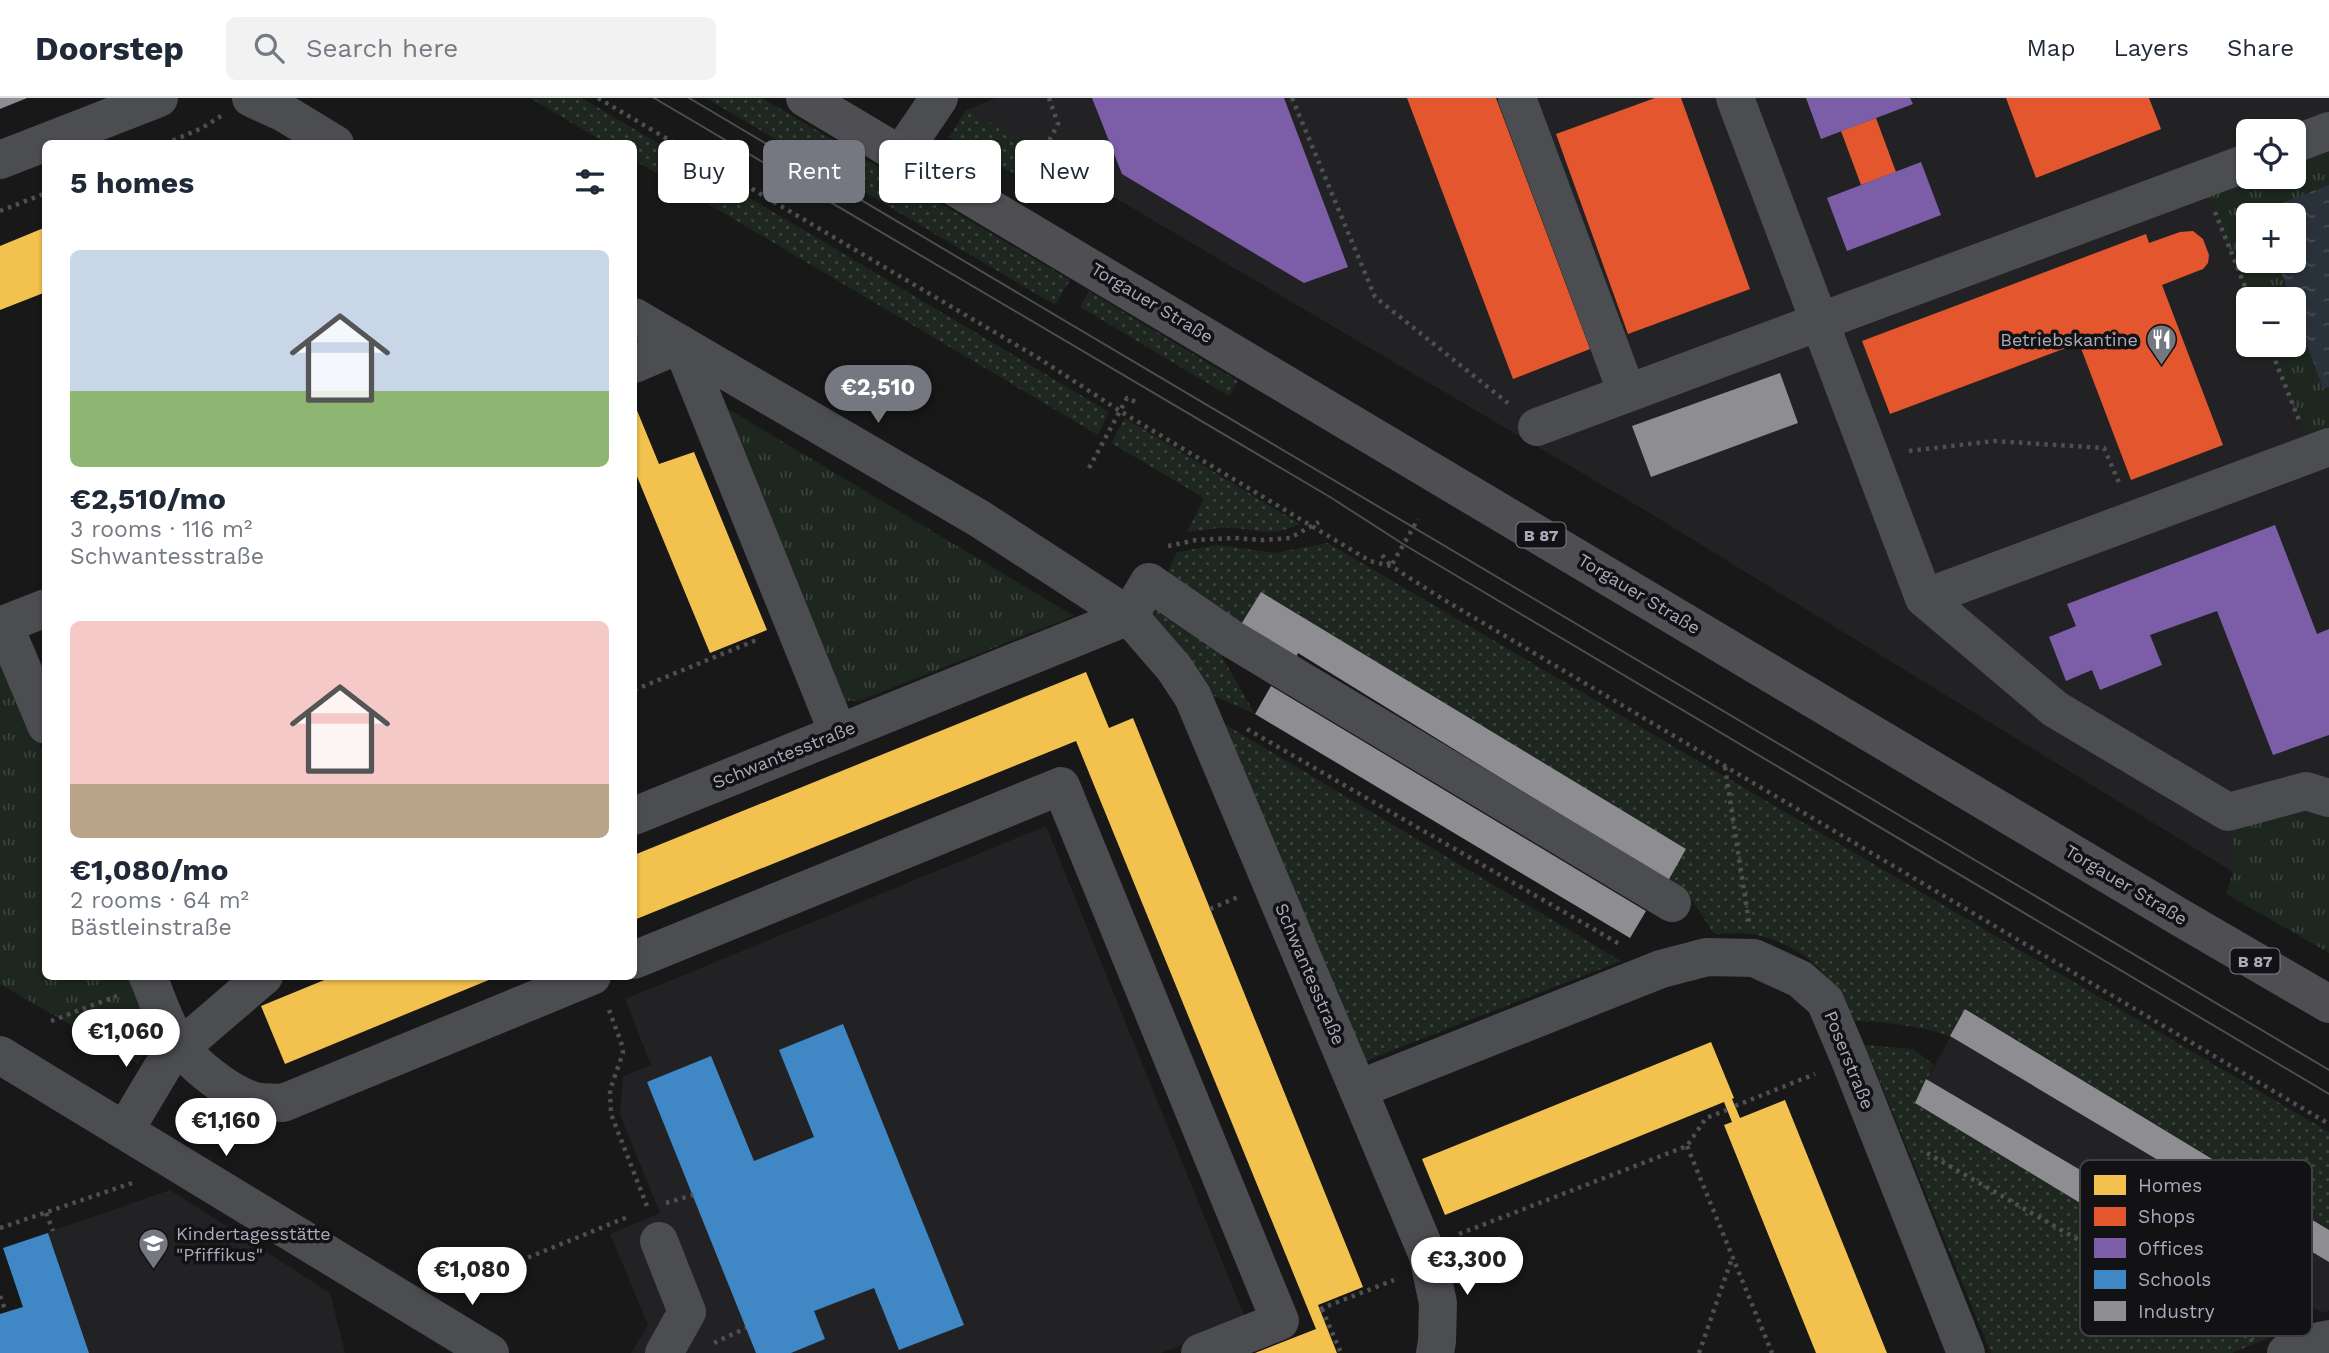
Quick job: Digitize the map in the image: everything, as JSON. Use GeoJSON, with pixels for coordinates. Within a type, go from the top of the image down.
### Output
{"type":"FeatureCollection","features":[{"type":"Feature","properties":{"kind":"main road","name":"Torgauer Straße"},"geometry":{"type":"LineString","coordinates":[[805,98],[879,141]]}},
{"type":"Feature","properties":{"kind":"main road","name":"Torgauer Straße"},"geometry":{"type":"LineString","coordinates":[[983,203],[2329,1004]]}},
{"type":"Feature","properties":{"kind":"street"},"geometry":{"type":"LineString","coordinates":[[51,140],[159,98]]}},
{"type":"Feature","properties":{"kind":"street"},"geometry":{"type":"LineString","coordinates":[[910,140],[939,98]]}},
{"type":"Feature","properties":{"kind":"street"},"geometry":{"type":"LineString","coordinates":[[1517,98],[1628,393]]}},
{"type":"Feature","properties":{"kind":"street"},"geometry":{"type":"LineString","coordinates":[[1735,98],[1924,598],[2055,709],[2228,812],[2321,791]]}},
{"type":"Feature","properties":{"kind":"street"},"geometry":{"type":"LineString","coordinates":[[264,117],[324,140]]}},
{"type":"Feature","properties":{"kind":"street"},"geometry":{"type":"LineString","coordinates":[[2306,140],[2329,131]]}},
{"type":"Feature","properties":{"kind":"street"},"geometry":{"type":"LineString","coordinates":[[0,160],[42,144]]}},
{"type":"Feature","properties":{"kind":"street"},"geometry":{"type":"LineString","coordinates":[[1537,426],[2236,167]]}},
{"type":"Feature","properties":{"kind":"street","name":"Schwantesstraße"},"geometry":{"type":"LineString","coordinates":[[637,319],[980,519],[1129,617],[1174,668],[1193,697],[1428,1256],[1440,1251],[1437,1341],[1434,1353]]}},
{"type":"Feature","properties":{"kind":"street"},"geometry":{"type":"LineString","coordinates":[[637,363],[681,344],[838,733]]}},
{"type":"Feature","properties":{"kind":"street"},"geometry":{"type":"LineString","coordinates":[[1924,598],[2321,450]]}},
{"type":"Feature","properties":{"kind":"street"},"geometry":{"type":"LineString","coordinates":[[1129,617],[1149,582],[1232,639],[1672,903]]}},
{"type":"Feature","properties":{"kind":"street"},"geometry":{"type":"LineString","coordinates":[[42,610],[2,625],[42,716]]}},
{"type":"Feature","properties":{"kind":"street","name":"Schwantesstraße"},"geometry":{"type":"LineString","coordinates":[[637,815],[1129,617]]}},
{"type":"Feature","properties":{"kind":"street"},"geometry":{"type":"LineString","coordinates":[[637,959],[1060,786],[1280,1321],[1200,1353]]}},
{"type":"Feature","properties":{"kind":"street","name":"Poserstraße"},"geometry":{"type":"LineString","coordinates":[[1359,1089],[1661,968],[1707,957],[1754,958],[1800,979],[1825,1001],[1966,1353]]}},
{"type":"Feature","properties":{"kind":"street"},"geometry":{"type":"LineString","coordinates":[[149,980],[180,1048],[209,1074],[232,1089],[255,1101],[283,1103],[598,987]]}},
{"type":"Feature","properties":{"kind":"street"},"geometry":{"type":"LineString","coordinates":[[125,1130],[153,1082],[180,1048],[259,980]]}},
{"type":"Feature","properties":{"kind":"street"},"geometry":{"type":"LineString","coordinates":[[0,1055],[490,1353]]}},
{"type":"Feature","properties":{"kind":"street"},"geometry":{"type":"LineString","coordinates":[[648,1221],[687,1312],[664,1353]]}},
{"type":"Feature","properties":{"kind":"street"},"geometry":{"type":"LineString","coordinates":[[2274,1350],[2329,1339]]}},
{"type":"Feature","properties":{"kind":"path"},"geometry":{"type":"LineString","coordinates":[[598,98],[1040,359],[1120,411],[1370,561],[1391,566]]}},
{"type":"Feature","properties":{"kind":"path"},"geometry":{"type":"LineString","coordinates":[[1049,98],[1058,124],[1050,140]]}},
{"type":"Feature","properties":{"kind":"path"},"geometry":{"type":"LineString","coordinates":[[1292,98],[1375,298],[1537,426]]}},
{"type":"Feature","properties":{"kind":"path"},"geometry":{"type":"LineString","coordinates":[[175,140],[202,128],[264,117]]}},
{"type":"Feature","properties":{"kind":"path"},"geometry":{"type":"LineString","coordinates":[[2202,180],[2245,287]]}},
{"type":"Feature","properties":{"kind":"path"},"geometry":{"type":"LineString","coordinates":[[0,211],[42,195]]}},
{"type":"Feature","properties":{"kind":"path"},"geometry":{"type":"LineString","coordinates":[[2275,357],[2321,450]]}},
{"type":"Feature","properties":{"kind":"path"},"geometry":{"type":"LineString","coordinates":[[1089,468],[1127,397],[1136,402]]}},
{"type":"Feature","properties":{"kind":"path"},"geometry":{"type":"LineString","coordinates":[[1870,455],[1994,442],[2104,448],[2134,519]]}},
{"type":"Feature","properties":{"kind":"path"},"geometry":{"type":"LineString","coordinates":[[1391,566],[1418,519]]}},
{"type":"Feature","properties":{"kind":"path"},"geometry":{"type":"LineString","coordinates":[[1168,546],[1196,540],[1290,538],[1319,522]]}},
{"type":"Feature","properties":{"kind":"path"},"geometry":{"type":"LineString","coordinates":[[1382,555],[1391,566],[1441,598],[2329,1124]]}},
{"type":"Feature","properties":{"kind":"path"},"geometry":{"type":"LineString","coordinates":[[637,689],[794,625]]}},
{"type":"Feature","properties":{"kind":"path"},"geometry":{"type":"LineString","coordinates":[[1241,725],[1661,968]]}},
{"type":"Feature","properties":{"kind":"path"},"geometry":{"type":"LineString","coordinates":[[1725,766],[1754,958]]}},
{"type":"Feature","properties":{"kind":"path"},"geometry":{"type":"LineString","coordinates":[[51,1021],[149,980]]}},
{"type":"Feature","properties":{"kind":"path"},"geometry":{"type":"LineString","coordinates":[[473,1280],[648,1221],[611,1114],[610,1090],[623,1054],[621,1042],[598,987]]}},
{"type":"Feature","properties":{"kind":"path"},"geometry":{"type":"LineString","coordinates":[[1735,1106],[1817,1073]]}},
{"type":"Feature","properties":{"kind":"path"},"geometry":{"type":"LineString","coordinates":[[1341,1353],[1321,1309],[1440,1251],[1687,1146],[1706,1118],[1727,1110]]}},
{"type":"Feature","properties":{"kind":"path"},"geometry":{"type":"LineString","coordinates":[[1874,1122],[2080,1239]]}},
{"type":"Feature","properties":{"kind":"path"},"geometry":{"type":"LineString","coordinates":[[1687,1146],[1772,1353]]}},
{"type":"Feature","properties":{"kind":"path"},"geometry":{"type":"LineString","coordinates":[[0,1228],[143,1180],[159,1152]]}},
{"type":"Feature","properties":{"kind":"path"},"geometry":{"type":"LineString","coordinates":[[684,1198],[693,1195]]}},
{"type":"Feature","properties":{"kind":"path"},"geometry":{"type":"LineString","coordinates":[[46,1213],[52,1231]]}},
{"type":"Feature","properties":{"kind":"path"},"geometry":{"type":"LineString","coordinates":[[1699,1353],[1732,1256]]}},
{"type":"Feature","properties":{"kind":"path"},"geometry":{"type":"LineString","coordinates":[[0,1296],[6,1312],[0,1305]]}},
{"type":"Feature","properties":{"kind":"path"},"geometry":{"type":"LineString","coordinates":[[731,1333],[746,1328]]}},
{"type":"Feature","properties":{"kind":"path"},"geometry":{"type":"LineString","coordinates":[[2249,1336],[2274,1350]]}},
{"type":"Feature","properties":{"kind":"shaded area"},"geometry":{"type":"Polygon","coordinates":[[[996,98],[2329,98],[2329,926],[2233,872],[1643,509],[1114,197],[1114,140],[1017,140],[966,110],[996,98]]]}},
{"type":"Feature","properties":{"kind":"shaded area"},"geometry":{"type":"Polygon","coordinates":[[[1046,826],[1246,1320],[1161,1353],[631,1353],[648,1325],[610,1234],[660,1213],[620,1115],[623,1076],[651,1065],[625,999],[1046,826]]]}},
{"type":"Feature","properties":{"kind":"shaded area"},"geometry":{"type":"Polygon","coordinates":[[[1965,1009],[2215,1160],[2080,1160],[2080,1203],[1915,1103],[1965,1009]]]}},
{"type":"Feature","properties":{"kind":"shaded area","name":"Kindertagesstätte \"Pfiffikus\""},"geometry":{"type":"Polygon","coordinates":[[[170,1190],[330,1293],[345,1353],[0,1353],[0,1314],[23,1306],[3,1248],[170,1190]]]}},
{"type":"Feature","properties":{"kind":"shaded area"},"geometry":{"type":"Polygon","coordinates":[[[2312,1219],[2329,1229],[2329,1310],[2323,1313],[2312,1307],[2312,1219]]]}},
{"type":"Feature","properties":{"kind":"green space"},"geometry":{"type":"Polygon","coordinates":[[[530,98],[582,98],[658,143],[658,174],[637,162],[637,140],[601,140],[530,98]]]}},
{"type":"Feature","properties":{"kind":"green space"},"geometry":{"type":"Polygon","coordinates":[[[706,98],[762,98],[833,140],[777,140],[706,98]]]}},
{"type":"Feature","properties":{"kind":"green space"},"geometry":{"type":"Polygon","coordinates":[[[966,110],[1023,140],[1015,140],[1015,174],[1001,166],[1001,140],[954,140],[949,137],[966,110]]]}},
{"type":"Feature","properties":{"kind":"green space"},"geometry":{"type":"Polygon","coordinates":[[[2329,131],[2329,447],[2312,453],[2274,357],[2306,357],[2306,287],[2245,287],[2240,273],[2306,273],[2306,203],[2236,203],[2236,264],[2202,180],[2236,179],[2236,189],[2306,189],[2306,140],[2329,131]]]}},
{"type":"Feature","properties":{"kind":"green space"},"geometry":{"type":"Polygon","coordinates":[[[865,159],[879,167],[879,201],[865,192],[865,159]]]}},
{"type":"Feature","properties":{"kind":"green space"},"geometry":{"type":"Polygon","coordinates":[[[749,198],[1109,412],[1098,435],[707,203],[749,203],[749,198]]]}},
{"type":"Feature","properties":{"kind":"green space"},"geometry":{"type":"Polygon","coordinates":[[[883,203],[940,203],[1070,280],[1055,305],[883,203]]]}},
{"type":"Feature","properties":{"kind":"green space"},"geometry":{"type":"Polygon","coordinates":[[[1089,291],[1238,381],[1229,396],[1080,307],[1089,291]]]}},
{"type":"Feature","properties":{"kind":"green space"},"geometry":{"type":"Polygon","coordinates":[[[715,401],[1074,616],[859,701],[834,701],[715,401]]]}},
{"type":"Feature","properties":{"kind":"green space"},"geometry":{"type":"Polygon","coordinates":[[[1125,418],[1300,524],[1274,532],[1227,528],[1187,532],[1204,498],[1111,443],[1125,418]]]}},
{"type":"Feature","properties":{"kind":"green space"},"geometry":{"type":"Polygon","coordinates":[[[1328,543],[2329,1132],[2329,1229],[2312,1219],[2312,1160],[2215,1160],[1966,1009],[1950,1036],[1903,1025],[1855,1021],[1827,978],[1805,956],[1776,941],[1757,935],[1714,934],[1690,897],[1668,881],[1685,849],[1261,592],[1240,626],[1166,576],[1177,552],[1217,545],[1275,553],[1328,543]]]}},
{"type":"Feature","properties":{"kind":"green space"},"geometry":{"type":"Polygon","coordinates":[[[1158,604],[1224,652],[1222,657],[1255,714],[1210,694],[1150,617],[1158,604]]]}},
{"type":"Feature","properties":{"kind":"green space"},"geometry":{"type":"Polygon","coordinates":[[[0,656],[4,658],[42,750],[42,980],[138,980],[159,1030],[138,1064],[0,984],[0,656]]]}},
{"type":"Feature","properties":{"kind":"green space"},"geometry":{"type":"Polygon","coordinates":[[[1218,720],[1621,961],[1363,1062],[1218,720]]]}},
{"type":"Feature","properties":{"kind":"green space"},"geometry":{"type":"Polygon","coordinates":[[[2289,813],[2329,813],[2329,953],[2226,894],[2233,872],[2232,823],[2289,813]]]}},
{"type":"Feature","properties":{"kind":"green space"},"geometry":{"type":"Polygon","coordinates":[[[1865,1045],[1913,1049],[1934,1065],[1915,1103],[2080,1203],[2080,1336],[2273,1336],[2232,1353],[1991,1353],[1865,1045]]]}},
{"type":"Feature","properties":{"kind":"water"},"geometry":{"type":"Polygon","coordinates":[[[2329,185],[2329,387],[2323,389],[2306,342],[2306,287],[2287,287],[2281,273],[2306,273],[2306,203],[2282,203],[2329,185]]]}},
{"type":"Feature","properties":{"kind":"building: Homes"},"geometry":{"type":"Polygon","coordinates":[[[42,229],[42,294],[0,310],[0,246],[42,229]]]}},
{"type":"Feature","properties":{"kind":"building: Homes"},"geometry":{"type":"Polygon","coordinates":[[[637,410],[659,464],[694,452],[767,630],[710,653],[637,476],[637,410]]]}},
{"type":"Feature","properties":{"kind":"building: Homes"},"geometry":{"type":"Polygon","coordinates":[[[1086,672],[1109,728],[1133,718],[1363,1287],[1318,1305],[1337,1353],[1255,1353],[1316,1329],[1076,741],[637,919],[637,854],[1086,672]]]}},
{"type":"Feature","properties":{"kind":"building: Homes"},"geometry":{"type":"Polygon","coordinates":[[[324,980],[489,980],[285,1064],[261,1006],[324,980]]]}},
{"type":"Feature","properties":{"kind":"building: Homes"},"geometry":{"type":"Polygon","coordinates":[[[1711,1042],[1740,1118],[1785,1100],[1887,1353],[1816,1353],[1724,1125],[1732,1122],[1724,1102],[1445,1215],[1422,1159],[1711,1042]]]}},
{"type":"Feature","properties":{"kind":"building: Shops"},"geometry":{"type":"Polygon","coordinates":[[[1407,98],[1496,98],[1590,349],[1513,379],[1407,98]]]}},
{"type":"Feature","properties":{"kind":"building: Shops"},"geometry":{"type":"Polygon","coordinates":[[[1655,98],[1681,98],[1750,289],[1628,334],[1556,134],[1655,98]]]}},
{"type":"Feature","properties":{"kind":"building: Shops"},"geometry":{"type":"Polygon","coordinates":[[[2006,98],[2149,98],[2161,129],[2036,178],[2006,98]]]}},
{"type":"Feature","properties":{"kind":"building: Shops"},"geometry":{"type":"Polygon","coordinates":[[[1876,118],[1896,172],[1861,185],[1841,131],[1876,118]]]}},
{"type":"Feature","properties":{"kind":"building: Shops"},"geometry":{"type":"Polygon","coordinates":[[[2193,231],[2203,239],[2209,255],[2208,263],[2203,269],[2162,285],[2223,445],[2131,480],[2079,343],[1890,414],[1862,341],[2146,234],[2149,243],[2180,232],[2193,231]]]}},
{"type":"Feature","properties":{"kind":"building: Offices"},"geometry":{"type":"Polygon","coordinates":[[[1092,98],[1284,98],[1348,267],[1304,283],[1122,174],[1114,154],[1114,140],[1109,140],[1092,98]]]}},
{"type":"Feature","properties":{"kind":"building: Offices"},"geometry":{"type":"Polygon","coordinates":[[[1806,98],[1910,98],[1913,104],[1821,139],[1806,98]]]}},
{"type":"Feature","properties":{"kind":"building: Offices"},"geometry":{"type":"Polygon","coordinates":[[[1921,162],[1941,215],[1847,251],[1827,198],[1921,162]]]}},
{"type":"Feature","properties":{"kind":"building: Offices"},"geometry":{"type":"Polygon","coordinates":[[[2275,525],[2317,634],[2329,629],[2329,735],[2273,755],[2217,611],[2150,635],[2162,665],[2100,690],[2092,670],[2066,681],[2049,637],[2076,626],[2067,604],[2275,525]]]}},
{"type":"Feature","properties":{"kind":"building: Schools"},"geometry":{"type":"Polygon","coordinates":[[[843,1024],[964,1325],[899,1350],[874,1288],[814,1311],[825,1339],[791,1353],[756,1353],[647,1082],[711,1056],[754,1161],[814,1137],[779,1050],[843,1024]]]}},
{"type":"Feature","properties":{"kind":"building: Schools"},"geometry":{"type":"Polygon","coordinates":[[[48,1233],[89,1353],[0,1353],[0,1314],[23,1307],[3,1248],[48,1233]]]}},
{"type":"Feature","properties":{"kind":"building: Industry"},"geometry":{"type":"Polygon","coordinates":[[[0,98],[27,98],[0,109],[0,98]]]}},
{"type":"Feature","properties":{"kind":"building: Industry"},"geometry":{"type":"Polygon","coordinates":[[[1780,373],[1798,423],[1651,477],[1632,426],[1780,373]]]}},
{"type":"Feature","properties":{"kind":"building: Industry"},"geometry":{"type":"Polygon","coordinates":[[[1261,592],[1686,849],[1668,881],[1298,653],[1296,657],[1240,626],[1261,592]]]}},
{"type":"Feature","properties":{"kind":"building: Industry"},"geometry":{"type":"Polygon","coordinates":[[[1271,686],[1646,911],[1630,938],[1255,714],[1271,686]]]}},
{"type":"Feature","properties":{"kind":"building: Industry"},"geometry":{"type":"Polygon","coordinates":[[[1965,1009],[2214,1160],[2158,1160],[1950,1036],[1965,1009]]]}},
{"type":"Feature","properties":{"kind":"building: Industry"},"geometry":{"type":"Polygon","coordinates":[[[1926,1079],[2080,1170],[2080,1203],[1915,1103],[1926,1079]]]}},
{"type":"Feature","properties":{"kind":"building: Industry"},"geometry":{"type":"Polygon","coordinates":[[[2312,1220],[2329,1230],[2329,1262],[2312,1252],[2312,1220]]]}},
{"type":"Feature","properties":{"kind":"tram line"},"geometry":{"type":"LineString","coordinates":[[654,98],[1330,497],[1403,544],[2329,1094]]}},
{"type":"Feature","properties":{"kind":"tram line"},"geometry":{"type":"LineString","coordinates":[[689,98],[2329,1070]]}},
{"type":"Feature","properties":{"kind":"place","name":"Betriebskantine"},"geometry":{"type":"Point","coordinates":[2161,367]}},
{"type":"Feature","properties":{"kind":"place","name":"Kindertagesstätte \"Pfiffikus\""},"geometry":{"type":"Point","coordinates":[153,1271]}}]}
